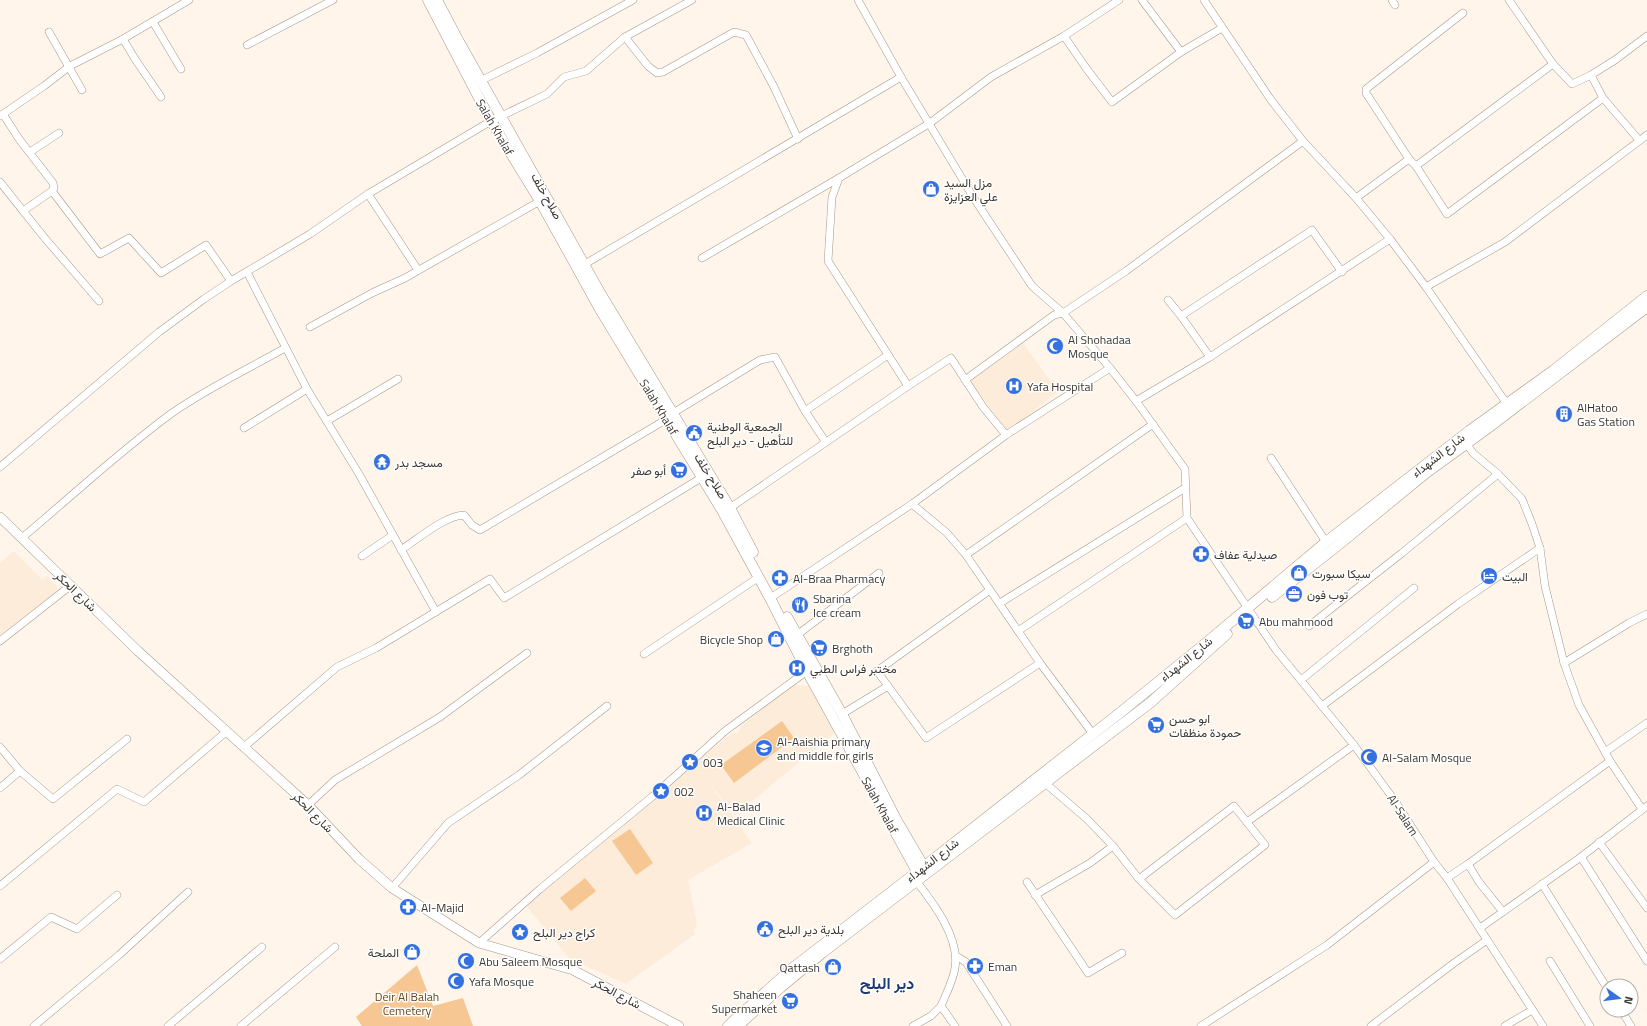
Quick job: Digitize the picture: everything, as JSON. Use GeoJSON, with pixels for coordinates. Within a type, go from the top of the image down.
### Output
{"type":"FeatureCollection","features":[{"type":"Feature","properties":{"kind":"main road","name":"Salah Khalaf"},"geometry":{"type":"LineString","coordinates":[[428,0],[491,122],[540,201],[601,311],[670,416],[701,478],[727,510],[807,671],[921,874]]}},
{"type":"Feature","properties":{"kind":"main road","name":"صلاح خلف"},"geometry":{"type":"LineString","coordinates":[[437,0],[480,81],[599,291],[670,416],[727,510],[842,714],[897,821],[921,874]]}},
{"type":"Feature","properties":{"kind":"main road","name":"شارع الشهداء"},"geometry":{"type":"LineString","coordinates":[[921,874],[1093,734],[1249,610],[1337,546],[1647,296]]}},
{"type":"Feature","properties":{"kind":"main road","name":"شارع الشهداء"},"geometry":{"type":"LineString","coordinates":[[731,1025],[790,970],[1045,783],[1150,703],[1249,610],[1326,542],[1647,307]]}},
{"type":"Feature","properties":{"kind":"street"},"geometry":{"type":"LineString","coordinates":[[23,211],[52,191],[54,188],[53,182],[1,115],[70,66],[123,39],[189,0]]}},
{"type":"Feature","properties":{"kind":"street"},"geometry":{"type":"LineString","coordinates":[[247,45],[333,0]]}},
{"type":"Feature","properties":{"kind":"street"},"geometry":{"type":"LineString","coordinates":[[480,81],[537,53],[634,0]]}},
{"type":"Feature","properties":{"kind":"street"},"geometry":{"type":"LineString","coordinates":[[0,467],[159,332],[231,281],[310,234],[368,194],[491,122],[547,94],[564,77],[586,71],[625,37],[692,0]]}},
{"type":"Feature","properties":{"kind":"street"},"geometry":{"type":"LineString","coordinates":[[858,0],[975,200],[1032,286],[1063,313],[1110,368],[1136,401],[1185,469],[1187,518],[1018,631]]}},
{"type":"Feature","properties":{"kind":"street"},"geometry":{"type":"LineString","coordinates":[[702,258],[930,123],[991,77],[1064,36],[1119,0]]}},
{"type":"Feature","properties":{"kind":"street"},"geometry":{"type":"LineString","coordinates":[[1142,0],[1181,52]]}},
{"type":"Feature","properties":{"kind":"street"},"geometry":{"type":"LineString","coordinates":[[1214,0],[1206,2],[1271,100],[1303,141],[1356,198],[1390,239],[1426,287],[1509,407]]}},
{"type":"Feature","properties":{"kind":"street"},"geometry":{"type":"LineString","coordinates":[[1509,0],[1553,64],[1572,84],[1591,75],[1615,60],[1647,36]]}},
{"type":"Feature","properties":{"kind":"street"},"geometry":{"type":"LineString","coordinates":[[1463,13],[1366,89],[1366,93],[1447,214],[1603,98]]}},
{"type":"Feature","properties":{"kind":"street"},"geometry":{"type":"LineString","coordinates":[[153,22],[181,69]]}},
{"type":"Feature","properties":{"kind":"street"},"geometry":{"type":"LineString","coordinates":[[1064,36],[1112,102],[1181,52],[1222,28]]}},
{"type":"Feature","properties":{"kind":"street"},"geometry":{"type":"LineString","coordinates":[[49,32],[70,66],[82,90]]}},
{"type":"Feature","properties":{"kind":"street"},"geometry":{"type":"LineString","coordinates":[[625,37],[648,66],[657,73],[663,72],[734,32],[746,35],[774,87],[798,139]]}},
{"type":"Feature","properties":{"kind":"street"},"geometry":{"type":"LineString","coordinates":[[123,39],[161,98]]}},
{"type":"Feature","properties":{"kind":"street"},"geometry":{"type":"LineString","coordinates":[[1416,166],[1553,64]]}},
{"type":"Feature","properties":{"kind":"street"},"geometry":{"type":"LineString","coordinates":[[1591,75],[1603,98],[1639,140]]}},
{"type":"Feature","properties":{"kind":"street"},"geometry":{"type":"LineString","coordinates":[[585,264],[902,77]]}},
{"type":"Feature","properties":{"kind":"street"},"geometry":{"type":"LineString","coordinates":[[30,152],[59,133]]}},
{"type":"Feature","properties":{"kind":"street"},"geometry":{"type":"LineString","coordinates":[[1426,287],[1505,242],[1647,135]]}},
{"type":"Feature","properties":{"kind":"street"},"geometry":{"type":"LineString","coordinates":[[965,380],[1054,315],[1063,313],[1126,271],[1303,141]]}},
{"type":"Feature","properties":{"kind":"street"},"geometry":{"type":"LineString","coordinates":[[1356,198],[1409,159]]}},
{"type":"Feature","properties":{"kind":"street"},"geometry":{"type":"LineString","coordinates":[[839,178],[832,197],[828,261],[843,282],[908,386]]}},
{"type":"Feature","properties":{"kind":"street"},"geometry":{"type":"LineString","coordinates":[[1,183],[99,301]]}},
{"type":"Feature","properties":{"kind":"street"},"geometry":{"type":"LineString","coordinates":[[52,191],[100,254],[129,238],[161,273],[206,245],[231,281]]}},
{"type":"Feature","properties":{"kind":"street"},"geometry":{"type":"LineString","coordinates":[[368,194],[418,270]]}},
{"type":"Feature","properties":{"kind":"street"},"geometry":{"type":"LineString","coordinates":[[310,327],[418,270],[540,201]]}},
{"type":"Feature","properties":{"kind":"street"},"geometry":{"type":"LineString","coordinates":[[1181,316],[1312,230],[1342,272]]}},
{"type":"Feature","properties":{"kind":"street"},"geometry":{"type":"LineString","coordinates":[[1136,401],[1210,357],[1342,272],[1390,239]]}},
{"type":"Feature","properties":{"kind":"street"},"geometry":{"type":"LineString","coordinates":[[247,272],[307,389],[393,535],[436,612]]}},
{"type":"Feature","properties":{"kind":"street"},"geometry":{"type":"LineString","coordinates":[[1168,300],[1210,357]]}},
{"type":"Feature","properties":{"kind":"street"},"geometry":{"type":"LineString","coordinates":[[23,537],[127,449],[173,413],[198,397],[285,348]]}},
{"type":"Feature","properties":{"kind":"street"},"geometry":{"type":"LineString","coordinates":[[805,411],[888,355]]}},
{"type":"Feature","properties":{"kind":"street"},"geometry":{"type":"LineString","coordinates":[[401,550],[450,518],[464,515],[472,525],[480,530],[760,360],[775,357],[805,411],[825,441]]}},
{"type":"Feature","properties":{"kind":"street"},"geometry":{"type":"LineString","coordinates":[[727,510],[825,441],[951,358],[983,407],[1006,435]]}},
{"type":"Feature","properties":{"kind":"street"},"geometry":{"type":"LineString","coordinates":[[775,595],[912,504],[1006,435],[1110,368]]}},
{"type":"Feature","properties":{"kind":"street"},"geometry":{"type":"LineString","coordinates":[[327,421],[398,379]]}},
{"type":"Feature","properties":{"kind":"street"},"geometry":{"type":"LineString","coordinates":[[244,428],[307,389]]}},
{"type":"Feature","properties":{"kind":"street"},"geometry":{"type":"LineString","coordinates":[[966,555],[1152,424]]}},
{"type":"Feature","properties":{"kind":"street"},"geometry":{"type":"LineString","coordinates":[[1466,443],[1473,453],[1498,474],[1522,499],[1540,548],[1545,586],[1564,663],[1579,704],[1610,761],[1645,808],[1581,857],[1480,928]]}},
{"type":"Feature","properties":{"kind":"street"},"geometry":{"type":"LineString","coordinates":[[1271,458],[1326,542]]}},
{"type":"Feature","properties":{"kind":"street"},"geometry":{"type":"LineString","coordinates":[[1309,626],[1402,553],[1498,474]]}},
{"type":"Feature","properties":{"kind":"street"},"geometry":{"type":"LineString","coordinates":[[244,747],[337,667],[376,648],[490,579],[504,598],[701,478]]}},
{"type":"Feature","properties":{"kind":"street"},"geometry":{"type":"LineString","coordinates":[[1000,603],[1185,488]]}},
{"type":"Feature","properties":{"kind":"street"},"geometry":{"type":"LineString","coordinates":[[912,504],[947,533],[966,555],[1040,663],[1093,734]]}},
{"type":"Feature","properties":{"kind":"street","name":"شارع الحكر"},"geometry":{"type":"LineString","coordinates":[[0,517],[23,537],[70,586],[308,805],[359,859],[392,888],[479,943],[573,970],[678,1026]]}},
{"type":"Feature","properties":{"kind":"street","name":"Al-Salam"},"geometry":{"type":"LineString","coordinates":[[1187,518],[1276,650],[1354,745],[1394,801],[1434,862],[1447,878],[1543,1026]]}},
{"type":"Feature","properties":{"kind":"street"},"geometry":{"type":"LineString","coordinates":[[362,556],[393,535]]}},
{"type":"Feature","properties":{"kind":"street"},"geometry":{"type":"LineString","coordinates":[[1322,706],[1458,604],[1540,548]]}},
{"type":"Feature","properties":{"kind":"street"},"geometry":{"type":"LineString","coordinates":[[797,635],[879,573]]}},
{"type":"Feature","properties":{"kind":"street"},"geometry":{"type":"LineString","coordinates":[[644,654],[759,577]]}},
{"type":"Feature","properties":{"kind":"street"},"geometry":{"type":"LineString","coordinates":[[0,641],[70,586]]}},
{"type":"Feature","properties":{"kind":"street"},"geometry":{"type":"LineString","coordinates":[[1301,680],[1414,588]]}},
{"type":"Feature","properties":{"kind":"street"},"geometry":{"type":"LineString","coordinates":[[990,590],[877,671],[926,738],[1040,663]]}},
{"type":"Feature","properties":{"kind":"street"},"geometry":{"type":"LineString","coordinates":[[1564,663],[1629,623],[1647,614]]}},
{"type":"Feature","properties":{"kind":"street"},"geometry":{"type":"LineString","coordinates":[[308,805],[335,780],[440,717],[527,653]]}},
{"type":"Feature","properties":{"kind":"street"},"geometry":{"type":"LineString","coordinates":[[479,943],[546,884],[653,796],[725,731],[807,671]]}},
{"type":"Feature","properties":{"kind":"street"},"geometry":{"type":"LineString","coordinates":[[842,714],[888,686]]}},
{"type":"Feature","properties":{"kind":"street"},"geometry":{"type":"LineString","coordinates":[[392,888],[448,823],[519,775],[607,706]]}},
{"type":"Feature","properties":{"kind":"street"},"geometry":{"type":"LineString","coordinates":[[1605,752],[1647,723]]}},
{"type":"Feature","properties":{"kind":"street"},"geometry":{"type":"LineString","coordinates":[[0,886],[117,790],[144,802],[228,731]]}},
{"type":"Feature","properties":{"kind":"street"},"geometry":{"type":"LineString","coordinates":[[0,747],[20,772],[53,799],[127,739]]}},
{"type":"Feature","properties":{"kind":"street"},"geometry":{"type":"LineString","coordinates":[[1247,822],[1354,745]]}},
{"type":"Feature","properties":{"kind":"street"},"geometry":{"type":"LineString","coordinates":[[1447,878],[1610,761]]}},
{"type":"Feature","properties":{"kind":"street"},"geometry":{"type":"LineString","coordinates":[[0,788],[20,772]]}},
{"type":"Feature","properties":{"kind":"street"},"geometry":{"type":"LineString","coordinates":[[1045,783],[1087,819],[1113,846],[1139,879],[1175,914],[1265,845],[1234,806],[1139,879]]}},
{"type":"Feature","properties":{"kind":"street"},"geometry":{"type":"LineString","coordinates":[[1599,842],[1647,908]]}},
{"type":"Feature","properties":{"kind":"street"},"geometry":{"type":"LineString","coordinates":[[1035,895],[1090,863],[1113,846]]}},
{"type":"Feature","properties":{"kind":"street"},"geometry":{"type":"LineString","coordinates":[[1581,857],[1647,961]]}},
{"type":"Feature","properties":{"kind":"street"},"geometry":{"type":"LineString","coordinates":[[1201,1026],[1327,945],[1434,862]]}},
{"type":"Feature","properties":{"kind":"street"},"geometry":{"type":"LineString","coordinates":[[1468,864],[1479,882],[1503,912]]}},
{"type":"Feature","properties":{"kind":"street"},"geometry":{"type":"LineString","coordinates":[[914,1026],[931,1016],[941,1006],[953,976],[956,956],[951,937],[921,874]]}},
{"type":"Feature","properties":{"kind":"street"},"geometry":{"type":"LineString","coordinates":[[1027,882],[1088,973],[1122,953]]}},
{"type":"Feature","properties":{"kind":"street"},"geometry":{"type":"LineString","coordinates":[[1542,884],[1601,978]]}},
{"type":"Feature","properties":{"kind":"street"},"geometry":{"type":"LineString","coordinates":[[34,1026],[119,955],[188,892]]}},
{"type":"Feature","properties":{"kind":"street"},"geometry":{"type":"LineString","coordinates":[[0,959],[52,917],[76,929],[117,895]]}},
{"type":"Feature","properties":{"kind":"street"},"geometry":{"type":"LineString","coordinates":[[1371,1026],[1454,963],[1488,940]]}},
{"type":"Feature","properties":{"kind":"street"},"geometry":{"type":"LineString","coordinates":[[168,1026],[262,947]]}},
{"type":"Feature","properties":{"kind":"street"},"geometry":{"type":"LineString","coordinates":[[241,1026],[335,947]]}},
{"type":"Feature","properties":{"kind":"street"},"geometry":{"type":"LineString","coordinates":[[956,956],[966,962],[1007,1026]]}},
{"type":"Feature","properties":{"kind":"street"},"geometry":{"type":"LineString","coordinates":[[1550,961],[1590,1026]]}},
{"type":"Feature","properties":{"kind":"street"},"geometry":{"type":"LineString","coordinates":[[941,1006],[955,1026]]}},
{"type":"Feature","properties":{"kind":"street"},"geometry":{"type":"LineString","coordinates":[[1505,1026],[1532,1010]]}},
{"type":"Feature","properties":{"kind":"shaded area","name":"Yafa Hospital"},"geometry":{"type":"Polygon","coordinates":[[[1021,340],[1058,392],[1008,431],[968,380],[1021,340]]]}},
{"type":"Feature","properties":{"kind":"shaded area"},"geometry":{"type":"Polygon","coordinates":[[[14,551],[42,580],[47,576],[59,589],[0,638],[0,563],[14,551]]]}},
{"type":"Feature","properties":{"kind":"shaded area"},"geometry":{"type":"Polygon","coordinates":[[[794,685],[811,686],[835,733],[735,815],[707,780],[752,843],[688,880],[697,924],[693,931],[695,934],[626,984],[569,958],[526,905],[695,763],[732,733],[736,734],[740,731],[740,727],[789,687],[794,685]]]}},
{"type":"Feature","properties":{"kind":"green space"},"geometry":{"type":"Polygon","coordinates":[[[782,721],[794,738],[734,783],[721,765],[782,721]]]}},
{"type":"Feature","properties":{"kind":"green space"},"geometry":{"type":"Polygon","coordinates":[[[630,829],[653,863],[636,875],[612,841],[630,829]]]}},
{"type":"Feature","properties":{"kind":"green space"},"geometry":{"type":"Polygon","coordinates":[[[585,878],[596,891],[571,911],[560,898],[585,878]]]}},
{"type":"Feature","properties":{"kind":"green space","name":"Deir Al Balah Cemetery"},"geometry":{"type":"Polygon","coordinates":[[[417,965],[433,1006],[463,998],[473,1026],[362,1026],[356,1017],[417,965]]]}},
{"type":"Feature","properties":{"kind":"place","name":"مزل السيد علي العزايزة"},"geometry":{"type":"Point","coordinates":[931,189]}},
{"type":"Feature","properties":{"kind":"place","name":"Al Shohadaa Mosque"},"geometry":{"type":"Point","coordinates":[1055,346]}},
{"type":"Feature","properties":{"kind":"place","name":"Yafa Hospital"},"geometry":{"type":"Point","coordinates":[1014,386]}},
{"type":"Feature","properties":{"kind":"place","name":"AlHatoo Gas Station"},"geometry":{"type":"Point","coordinates":[1564,414]}},
{"type":"Feature","properties":{"kind":"place","name":"الجمعية الوطنية للتأهيل - دير البلح"},"geometry":{"type":"Point","coordinates":[694,433]}},
{"type":"Feature","properties":{"kind":"place","name":"مسجد بدر"},"geometry":{"type":"Point","coordinates":[382,462]}},
{"type":"Feature","properties":{"kind":"place","name":"أبو صفر"},"geometry":{"type":"Point","coordinates":[679,470]}},
{"type":"Feature","properties":{"kind":"place","name":"صيدلية عفاف"},"geometry":{"type":"Point","coordinates":[1201,554]}},
{"type":"Feature","properties":{"kind":"place","name":"سيكا سبورت"},"geometry":{"type":"Point","coordinates":[1299,573]}},
{"type":"Feature","properties":{"kind":"place","name":"البيت"},"geometry":{"type":"Point","coordinates":[1489,576]}},
{"type":"Feature","properties":{"kind":"place","name":"Al-Braa Pharmacy"},"geometry":{"type":"Point","coordinates":[780,578]}},
{"type":"Feature","properties":{"kind":"place","name":"توب فون"},"geometry":{"type":"Point","coordinates":[1294,594]}},
{"type":"Feature","properties":{"kind":"place","name":"Sbarina Ice cream"},"geometry":{"type":"Point","coordinates":[800,605]}},
{"type":"Feature","properties":{"kind":"place","name":"Abu mahmood"},"geometry":{"type":"Point","coordinates":[1246,621]}},
{"type":"Feature","properties":{"kind":"place","name":"Bicycle Shop"},"geometry":{"type":"Point","coordinates":[776,639]}},
{"type":"Feature","properties":{"kind":"place","name":"Brghoth"},"geometry":{"type":"Point","coordinates":[819,648]}},
{"type":"Feature","properties":{"kind":"place","name":"مختبر فراس الطبي"},"geometry":{"type":"Point","coordinates":[797,668]}},
{"type":"Feature","properties":{"kind":"place","name":"ابو حسن حمودة منظفات"},"geometry":{"type":"Point","coordinates":[1156,725]}},
{"type":"Feature","properties":{"kind":"place","name":"Al-Aaishia primary and middle for girls"},"geometry":{"type":"Point","coordinates":[764,748]}},
{"type":"Feature","properties":{"kind":"place","name":"Al-Salam Mosque"},"geometry":{"type":"Point","coordinates":[1369,757]}},
{"type":"Feature","properties":{"kind":"place","name":"003"},"geometry":{"type":"Point","coordinates":[690,762]}},
{"type":"Feature","properties":{"kind":"place","name":"002"},"geometry":{"type":"Point","coordinates":[661,791]}},
{"type":"Feature","properties":{"kind":"place","name":"Al-Balad Medical Clinic"},"geometry":{"type":"Point","coordinates":[704,813]}},
{"type":"Feature","properties":{"kind":"place","name":"Al-Majid"},"geometry":{"type":"Point","coordinates":[408,907]}},
{"type":"Feature","properties":{"kind":"place","name":"بلدية دير البلح"},"geometry":{"type":"Point","coordinates":[765,929]}},
{"type":"Feature","properties":{"kind":"place","name":"كراج دير البلح"},"geometry":{"type":"Point","coordinates":[520,932]}},
{"type":"Feature","properties":{"kind":"place","name":"الملحة"},"geometry":{"type":"Point","coordinates":[412,952]}},
{"type":"Feature","properties":{"kind":"place","name":"Abu Saleem Mosque"},"geometry":{"type":"Point","coordinates":[466,961]}},
{"type":"Feature","properties":{"kind":"place","name":"Eman"},"geometry":{"type":"Point","coordinates":[975,966]}},
{"type":"Feature","properties":{"kind":"place","name":"Qattash"},"geometry":{"type":"Point","coordinates":[833,967]}},
{"type":"Feature","properties":{"kind":"place","name":"Yafa Mosque"},"geometry":{"type":"Point","coordinates":[456,981]}},
{"type":"Feature","properties":{"kind":"place","name":"Shaheen Supermarket"},"geometry":{"type":"Point","coordinates":[790,1001]}},
{"type":"Feature","properties":{"kind":"district","name":"دير البلح"},"geometry":{"type":"Point","coordinates":[887,983]}}]}
